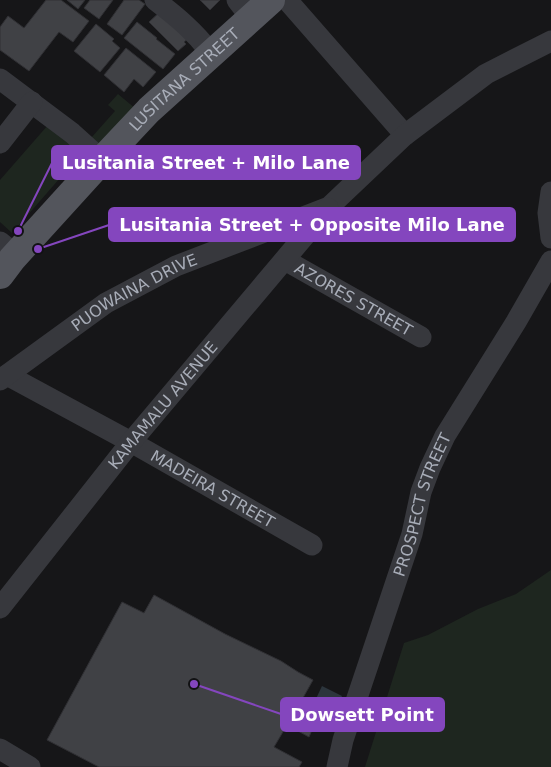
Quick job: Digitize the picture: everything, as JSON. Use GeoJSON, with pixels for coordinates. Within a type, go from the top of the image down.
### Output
{"type":"FeatureCollection","features":[{"type":"Feature","properties":{"kind":"main road","name":"LUSITANA STREET"},"geometry":{"type":"LineString","coordinates":[[5,257],[149,110],[211,53],[244,9],[270,0]]}},
{"type":"Feature","properties":{"kind":"street"},"geometry":{"type":"LineString","coordinates":[[155,0],[199,37],[211,53]]}},
{"type":"Feature","properties":{"kind":"street"},"geometry":{"type":"LineString","coordinates":[[287,0],[405,135]]}},
{"type":"Feature","properties":{"kind":"street","name":"PUOWAINA DRIVE"},"geometry":{"type":"LineString","coordinates":[[4,377],[106,303],[176,266],[329,207],[405,135],[486,74],[551,41]]}},
{"type":"Feature","properties":{"kind":"street"},"geometry":{"type":"LineString","coordinates":[[0,78],[72,133],[102,160]]}},
{"type":"Feature","properties":{"kind":"street"},"geometry":{"type":"LineString","coordinates":[[0,143],[32,102]]}},
{"type":"Feature","properties":{"kind":"street"},"geometry":{"type":"LineString","coordinates":[[551,192],[548,213],[551,238]]}},
{"type":"Feature","properties":{"kind":"street","name":"KAMAMALU AVENUE"},"geometry":{"type":"LineString","coordinates":[[0,608],[132,442],[329,207]]}},
{"type":"Feature","properties":{"kind":"street","name":"AZORES STREET"},"geometry":{"type":"LineString","coordinates":[[285,260],[421,338]]}},
{"type":"Feature","properties":{"kind":"street","name":"PROSPECT STREET"},"geometry":{"type":"LineString","coordinates":[[337,767],[343,740],[412,534],[421,492],[430,468],[445,436],[516,322],[551,261]]}},
{"type":"Feature","properties":{"kind":"street","name":"MADEIRA STREET"},"geometry":{"type":"LineString","coordinates":[[4,377],[132,442],[312,546]]}},
{"type":"Feature","properties":{"kind":"street"},"geometry":{"type":"LineString","coordinates":[[0,749],[30,767]]}},
{"type":"Feature","properties":{"kind":"shaded area"},"geometry":{"type":"Polygon","coordinates":[[[118,94],[136,109],[102,147],[91,138],[115,111],[108,105],[118,94]]]}},
{"type":"Feature","properties":{"kind":"shaded area"},"geometry":{"type":"Polygon","coordinates":[[[48,125],[81,154],[12,233],[0,222],[0,180],[48,125]]]}},
{"type":"Feature","properties":{"kind":"shaded area"},"geometry":{"type":"Polygon","coordinates":[[[551,570],[551,767],[365,767],[404,643],[428,635],[478,609],[516,594],[551,570]]]}},
{"type":"Feature","properties":{"kind":"shaded area"},"geometry":{"type":"Polygon","coordinates":[[[322,686],[342,696],[334,712],[314,703],[322,686]]]}},
{"type":"Feature","properties":{"kind":"building"},"geometry":{"type":"Polygon","coordinates":[[[46,0],[61,0],[89,21],[73,42],[59,32],[29,71],[0,50],[0,27],[8,16],[24,28],[46,0]]]}},
{"type":"Feature","properties":{"kind":"building"},"geometry":{"type":"Polygon","coordinates":[[[67,0],[85,0],[78,9],[67,0]]]}},
{"type":"Feature","properties":{"kind":"building"},"geometry":{"type":"Polygon","coordinates":[[[90,0],[113,0],[99,19],[84,8],[90,0]]]}},
{"type":"Feature","properties":{"kind":"building"},"geometry":{"type":"Polygon","coordinates":[[[124,0],[139,0],[145,4],[122,35],[107,24],[124,0]]]}},
{"type":"Feature","properties":{"kind":"building"},"geometry":{"type":"Polygon","coordinates":[[[200,0],[220,0],[210,10],[200,0]]]}},
{"type":"Feature","properties":{"kind":"building"},"geometry":{"type":"Polygon","coordinates":[[[163,9],[190,37],[184,42],[186,44],[178,51],[149,22],[163,9]]]}},
{"type":"Feature","properties":{"kind":"building"},"geometry":{"type":"Polygon","coordinates":[[[137,22],[175,54],[163,69],[124,38],[137,22]]]}},
{"type":"Feature","properties":{"kind":"building"},"geometry":{"type":"Polygon","coordinates":[[[96,24],[114,39],[112,41],[120,48],[100,72],[74,51],[96,24]]]}},
{"type":"Feature","properties":{"kind":"building"},"geometry":{"type":"Polygon","coordinates":[[[126,48],[156,72],[143,87],[134,79],[124,92],[104,75],[126,48]]]}},
{"type":"Feature","properties":{"kind":"building"},"geometry":{"type":"Polygon","coordinates":[[[154,595],[225,634],[281,661],[313,680],[295,712],[314,725],[309,737],[287,725],[274,747],[302,762],[299,767],[99,767],[47,740],[122,602],[144,613],[154,595]]]}},
{"type":"Feature","properties":{"kind":"place","name":"Lusitania Street + Milo Lane"},"geometry":{"type":"Point","coordinates":[18,231]}},
{"type":"Feature","properties":{"kind":"place","name":"Lusitania Street + Opposite Milo Lane"},"geometry":{"type":"Point","coordinates":[38,249]}},
{"type":"Feature","properties":{"kind":"place","name":"Dowsett Point"},"geometry":{"type":"Point","coordinates":[194,684]}}]}
